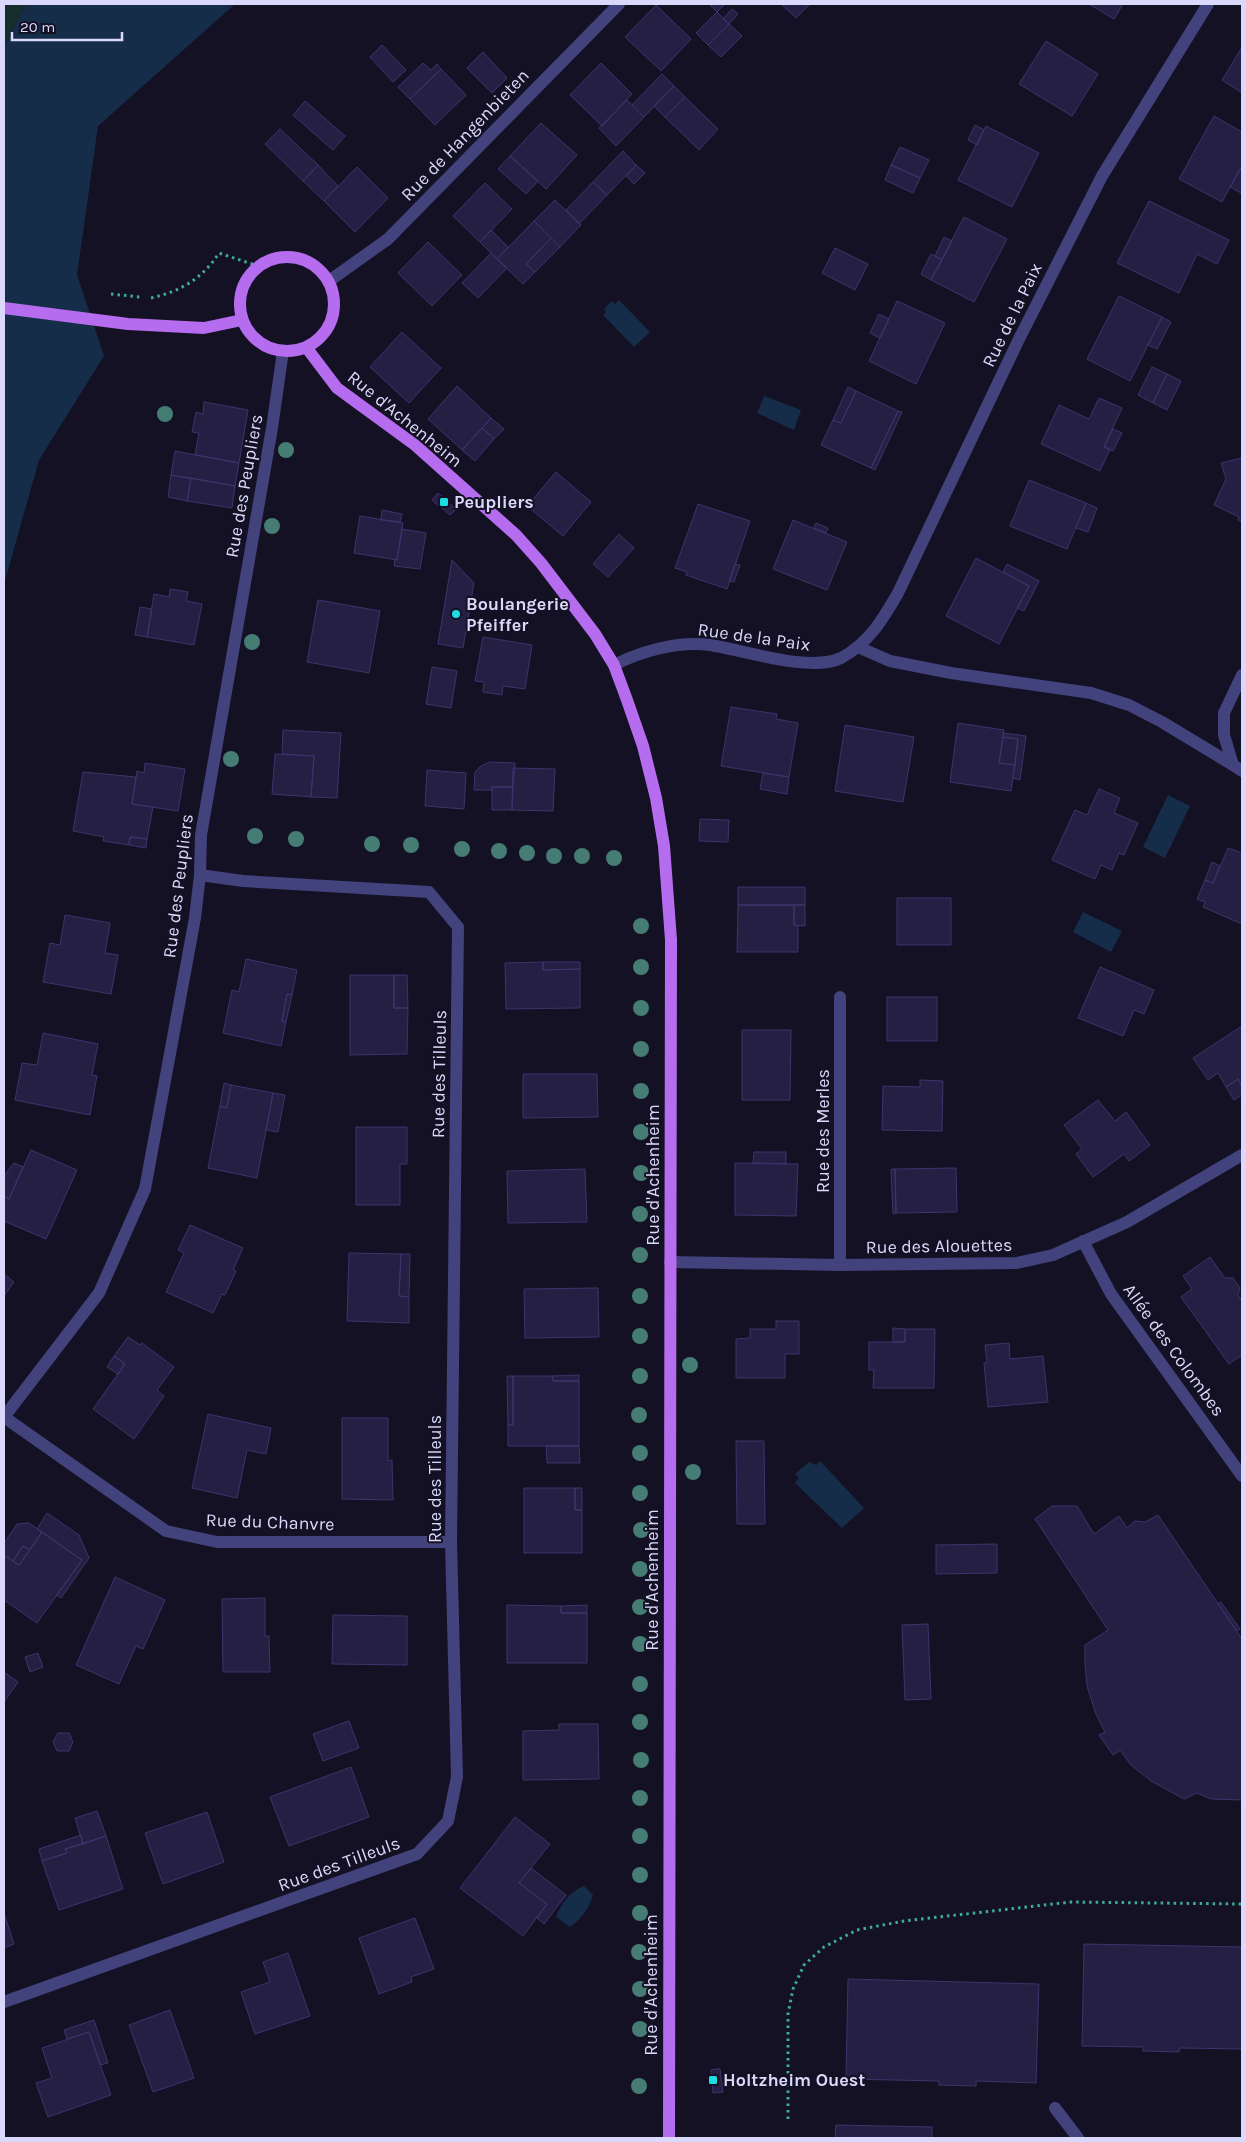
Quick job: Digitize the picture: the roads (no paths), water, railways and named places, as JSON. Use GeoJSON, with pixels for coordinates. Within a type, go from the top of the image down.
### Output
{"type":"FeatureCollection","features":[{"type":"Feature","properties":{"kind":"main road"},"geometry":{"type":"LineString","coordinates":[[276,257],[297,257],[315,266],[329,281],[334,300],[332,319],[322,335],[306,347],[283,351],[266,346],[251,335],[242,320],[239,300],[245,281],[258,266],[276,257]]}},
{"type":"Feature","properties":{"kind":"main road"},"geometry":{"type":"LineString","coordinates":[[4,308],[128,324],[204,328],[242,320]]}},
{"type":"Feature","properties":{"kind":"main road","name":"Rue d'Achenheim"},"geometry":{"type":"LineString","coordinates":[[306,347],[337,388],[415,444],[516,535],[576,608],[614,665],[643,746],[656,798],[664,846],[671,940],[669,2138]]}},
{"type":"Feature","properties":{"kind":"street","name":"Rue de Hangenbieten"},"geometry":{"type":"LineString","coordinates":[[329,281],[388,239],[618,4]]}},
{"type":"Feature","properties":{"kind":"street","name":"Rue de la Paix"},"geometry":{"type":"LineString","coordinates":[[614,665],[633,655],[668,647],[708,645],[820,664],[839,658],[858,647],[878,628],[898,593],[1018,341],[1102,176],[1208,4]]}},
{"type":"Feature","properties":{"kind":"street","name":"Rue des Peupliers"},"geometry":{"type":"LineString","coordinates":[[4,1417],[99,1294],[145,1189],[195,918],[200,874],[201,835],[270,438],[283,351]]}},
{"type":"Feature","properties":{"kind":"street"},"geometry":{"type":"LineString","coordinates":[[858,647],[890,662],[951,673],[1091,693],[1129,705],[1162,722],[1238,768]]}},
{"type":"Feature","properties":{"kind":"street"},"geometry":{"type":"LineString","coordinates":[[1238,768],[1224,735],[1224,714],[1242,675]]}},
{"type":"Feature","properties":{"kind":"street","name":"Rue des Tilleuls"},"geometry":{"type":"LineString","coordinates":[[4,2002],[418,1854],[448,1821],[457,1777],[451,1542],[458,927],[430,892],[243,881],[200,874]]}},
{"type":"Feature","properties":{"kind":"street","name":"Rue des Merles"},"geometry":{"type":"LineString","coordinates":[[840,997],[840,1265]]}},
{"type":"Feature","properties":{"kind":"street","name":"Rue des Alouettes"},"geometry":{"type":"LineString","coordinates":[[670,1262],[840,1265],[1017,1263],[1053,1254],[1127,1222],[1242,1155]]}},
{"type":"Feature","properties":{"kind":"street","name":"Allée des Colombes"},"geometry":{"type":"LineString","coordinates":[[1082,1241],[1111,1294],[1242,1476]]}},
{"type":"Feature","properties":{"kind":"street","name":"Rue du Chanvre"},"geometry":{"type":"LineString","coordinates":[[4,1417],[166,1531],[217,1542],[451,1542]]}},
{"type":"Feature","properties":{"kind":"street"},"geometry":{"type":"LineString","coordinates":[[1055,2108],[1078,2138]]}},
{"type":"Feature","properties":{"kind":"water"},"geometry":{"type":"Polygon","coordinates":[[[26,4],[235,4],[98,126],[77,275],[104,356],[39,460],[4,584],[4,47],[26,4]]]}},
{"type":"Feature","properties":{"kind":"water"},"geometry":{"type":"Polygon","coordinates":[[[619,300],[650,332],[634,347],[603,315],[606,312],[604,309],[612,301],[615,304],[619,300]]]}},
{"type":"Feature","properties":{"kind":"water"},"geometry":{"type":"Polygon","coordinates":[[[764,396],[801,410],[794,430],[757,413],[764,396]]]}},
{"type":"Feature","properties":{"kind":"water"},"geometry":{"type":"Polygon","coordinates":[[[1168,795],[1190,806],[1165,858],[1143,847],[1168,795]]]}},
{"type":"Feature","properties":{"kind":"water"},"geometry":{"type":"Polygon","coordinates":[[[1083,912],[1122,931],[1111,952],[1073,932],[1083,912]]]}},
{"type":"Feature","properties":{"kind":"water"},"geometry":{"type":"Polygon","coordinates":[[[820,1461],[864,1508],[842,1528],[795,1483],[799,1478],[795,1474],[809,1462],[816,1465],[820,1461]]]}},
{"type":"Feature","properties":{"kind":"water"},"geometry":{"type":"Polygon","coordinates":[[[584,1886],[593,1895],[592,1900],[581,1917],[570,1927],[556,1917],[567,1898],[574,1891],[584,1886]]]}},
{"type":"Feature","properties":{"kind":"place","name":"Peupliers"},"geometry":{"type":"Point","coordinates":[444,502]}},
{"type":"Feature","properties":{"kind":"place","name":"Boulangerie Pfeiffer"},"geometry":{"type":"Point","coordinates":[456,614]}},
{"type":"Feature","properties":{"kind":"place","name":"Holtzheim Ouest"},"geometry":{"type":"Point","coordinates":[713,2080]}}]}
